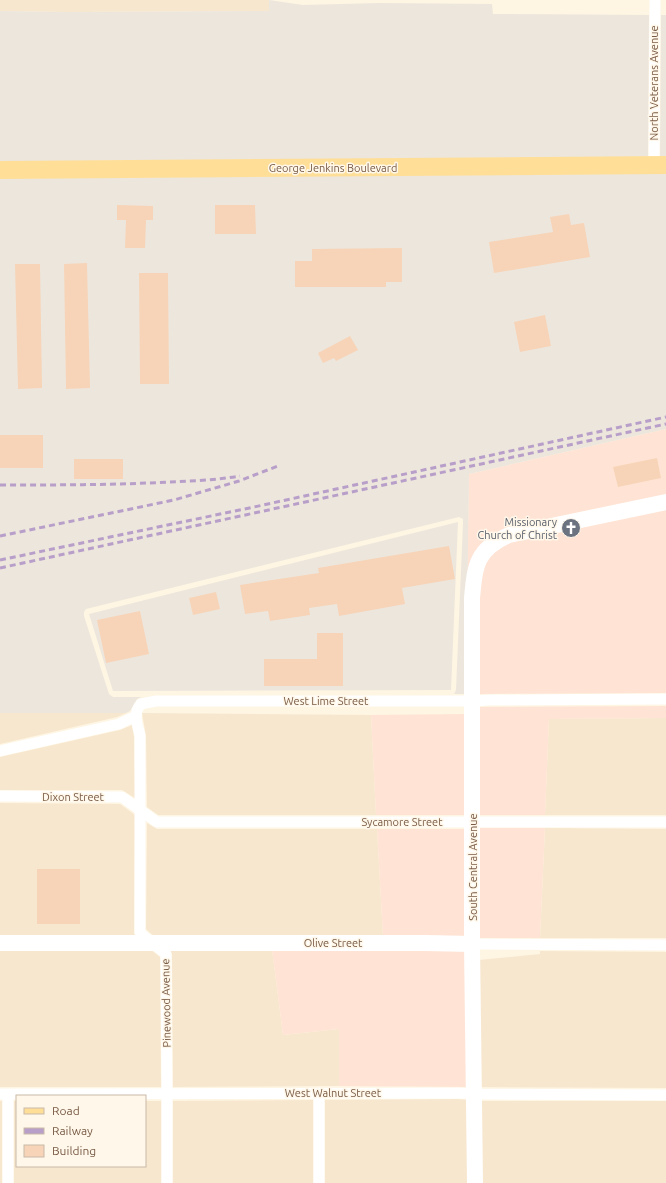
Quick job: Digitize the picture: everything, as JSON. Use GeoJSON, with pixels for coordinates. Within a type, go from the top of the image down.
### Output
{"type":"FeatureCollection","features":[{"type":"Feature","properties":{"kind":"main road","name":"George Jenkins Boulevard"},"geometry":{"type":"LineString","coordinates":[[0,170],[660,166]]}},
{"type":"Feature","properties":{"kind":"main road","name":"South Central Avenue"},"geometry":{"type":"LineString","coordinates":[[475,1183],[472,944],[472,598],[476,563],[483,553],[497,540],[509,535],[666,502]]}},
{"type":"Feature","properties":{"kind":"main road","name":"Olive Street"},"geometry":{"type":"LineString","coordinates":[[0,943],[472,944]]}},
{"type":"Feature","properties":{"kind":"street","name":"North Veterans Avenue"},"geometry":{"type":"LineString","coordinates":[[655,0],[660,166]]}},
{"type":"Feature","properties":{"kind":"street","name":"West Lime Street"},"geometry":{"type":"LineString","coordinates":[[0,751],[119,724],[136,716],[136,712],[141,704],[156,701],[472,701],[666,699]]}},
{"type":"Feature","properties":{"kind":"street","name":"Pinewood Avenue"},"geometry":{"type":"LineString","coordinates":[[136,716],[140,736],[140,933],[166,954],[167,1183]]}},
{"type":"Feature","properties":{"kind":"street","name":"Dixon Street"},"geometry":{"type":"LineString","coordinates":[[0,796],[122,797],[141,811]]}},
{"type":"Feature","properties":{"kind":"street","name":"Sycamore Street"},"geometry":{"type":"LineString","coordinates":[[141,811],[157,822],[666,822]]}},
{"type":"Feature","properties":{"kind":"street","name":"Olive Street"},"geometry":{"type":"LineString","coordinates":[[472,944],[666,945]]}},
{"type":"Feature","properties":{"kind":"street"},"geometry":{"type":"LineString","coordinates":[[319,1093],[319,1183]]}},
{"type":"Feature","properties":{"kind":"street","name":"West Walnut Street"},"geometry":{"type":"LineString","coordinates":[[4,1094],[666,1094]]}},
{"type":"Feature","properties":{"kind":"street"},"geometry":{"type":"LineString","coordinates":[[4,1094],[8,1183]]}},
{"type":"Feature","properties":{"kind":"shaded area"},"geometry":{"type":"Polygon","coordinates":[[[0,0],[269,0],[269,11],[0,11],[0,0]]]}},
{"type":"Feature","properties":{"kind":"shaded area"},"geometry":{"type":"Polygon","coordinates":[[[269,0],[303,5],[379,3],[492,4],[493,14],[649,15],[648,159],[0,163],[0,11],[269,11],[269,0]]]}},
{"type":"Feature","properties":{"kind":"shaded area"},"geometry":{"type":"Polygon","coordinates":[[[661,15],[666,15],[666,159],[660,159],[661,15]]]}},
{"type":"Feature","properties":{"kind":"shaded area"},"geometry":{"type":"Polygon","coordinates":[[[666,172],[666,429],[469,474],[466,694],[454,694],[456,690],[463,523],[463,519],[459,517],[86,609],[84,616],[109,694],[113,697],[142,697],[137,699],[130,711],[126,713],[0,713],[0,177],[666,172]]]}},
{"type":"Feature","properties":{"kind":"shaded area"},"geometry":{"type":"Polygon","coordinates":[[[666,429],[666,495],[508,529],[467,583],[469,474],[666,429]]]}},
{"type":"Feature","properties":{"kind":"shaded area"},"geometry":{"type":"Polygon","coordinates":[[[666,509],[666,693],[478,694],[480,576],[488,557],[510,542],[666,509]]]}},
{"type":"Feature","properties":{"kind":"shaded area"},"geometry":{"type":"Polygon","coordinates":[[[458,522],[451,690],[113,691],[89,614],[458,522]]]}},
{"type":"Feature","properties":{"kind":"shaded area"},"geometry":{"type":"Polygon","coordinates":[[[666,706],[666,718],[549,719],[545,815],[479,815],[478,707],[666,706]]]}},
{"type":"Feature","properties":{"kind":"shaded area"},"geometry":{"type":"Polygon","coordinates":[[[0,713],[126,713],[117,717],[0,744],[0,713]]]}},
{"type":"Feature","properties":{"kind":"shaded area"},"geometry":{"type":"Polygon","coordinates":[[[142,713],[371,715],[376,815],[158,815],[147,807],[146,736],[142,713]]]}},
{"type":"Feature","properties":{"kind":"shaded area"},"geometry":{"type":"Polygon","coordinates":[[[465,714],[467,815],[376,815],[371,715],[465,714]]]}},
{"type":"Feature","properties":{"kind":"shaded area"},"geometry":{"type":"Polygon","coordinates":[[[666,718],[666,815],[545,815],[549,719],[666,718]]]}},
{"type":"Feature","properties":{"kind":"shaded area"},"geometry":{"type":"Polygon","coordinates":[[[132,725],[134,737],[135,798],[122,790],[0,790],[0,757],[120,730],[132,725]]]}},
{"type":"Feature","properties":{"kind":"shaded area"},"geometry":{"type":"Polygon","coordinates":[[[0,803],[120,804],[135,815],[134,933],[136,937],[0,937],[0,803]]]}},
{"type":"Feature","properties":{"kind":"shaded area"},"geometry":{"type":"Polygon","coordinates":[[[147,823],[157,829],[377,829],[383,936],[155,937],[146,929],[147,823]]]}},
{"type":"Feature","properties":{"kind":"shaded area"},"geometry":{"type":"Polygon","coordinates":[[[479,828],[545,828],[540,938],[478,938],[479,828]]]}},
{"type":"Feature","properties":{"kind":"shaded area"},"geometry":{"type":"Polygon","coordinates":[[[545,828],[666,829],[666,938],[540,938],[545,828]]]}},
{"type":"Feature","properties":{"kind":"shaded area"},"geometry":{"type":"Polygon","coordinates":[[[377,829],[467,829],[467,937],[383,936],[377,829]]]}},
{"type":"Feature","properties":{"kind":"shaded area"},"geometry":{"type":"Polygon","coordinates":[[[272,949],[283,1035],[339,1029],[339,1086],[173,1087],[172,954],[170,950],[272,949]]]}},
{"type":"Feature","properties":{"kind":"shaded area"},"geometry":{"type":"Polygon","coordinates":[[[272,949],[467,951],[468,1087],[339,1086],[339,1029],[283,1035],[272,949]]]}},
{"type":"Feature","properties":{"kind":"shaded area"},"geometry":{"type":"Polygon","coordinates":[[[0,950],[151,950],[160,957],[161,1087],[0,1087],[0,950]]]}},
{"type":"Feature","properties":{"kind":"shaded area"},"geometry":{"type":"Polygon","coordinates":[[[540,951],[666,952],[666,1088],[480,1087],[479,960],[540,954],[540,951]]]}},
{"type":"Feature","properties":{"kind":"shaded area"},"geometry":{"type":"Polygon","coordinates":[[[313,1100],[313,1183],[173,1183],[173,1101],[313,1100]]]}},
{"type":"Feature","properties":{"kind":"shaded area"},"geometry":{"type":"Polygon","coordinates":[[[325,1100],[468,1100],[469,1183],[325,1183],[325,1100]]]}},
{"type":"Feature","properties":{"kind":"shaded area"},"geometry":{"type":"Polygon","coordinates":[[[0,1101],[2,1101],[2,1183],[0,1183],[0,1101]]]}},
{"type":"Feature","properties":{"kind":"shaded area"},"geometry":{"type":"Polygon","coordinates":[[[14,1101],[16,1101],[16,1167],[146,1167],[146,1101],[161,1101],[161,1183],[14,1183],[14,1101]]]}},
{"type":"Feature","properties":{"kind":"shaded area"},"geometry":{"type":"Polygon","coordinates":[[[480,1101],[666,1101],[666,1183],[481,1183],[480,1101]]]}},
{"type":"Feature","properties":{"kind":"building"},"geometry":{"type":"Polygon","coordinates":[[[117,205],[153,206],[153,220],[146,220],[145,248],[125,248],[126,220],[117,220],[117,205]]]}},
{"type":"Feature","properties":{"kind":"building"},"geometry":{"type":"Polygon","coordinates":[[[215,205],[255,205],[256,234],[215,234],[215,205]]]}},
{"type":"Feature","properties":{"kind":"building"},"geometry":{"type":"Polygon","coordinates":[[[569,214],[571,225],[584,223],[590,257],[494,273],[489,242],[553,232],[550,217],[569,214]]]}},
{"type":"Feature","properties":{"kind":"building"},"geometry":{"type":"Polygon","coordinates":[[[402,248],[402,282],[386,282],[386,287],[295,287],[295,261],[312,261],[312,249],[402,248]]]}},
{"type":"Feature","properties":{"kind":"building"},"geometry":{"type":"Polygon","coordinates":[[[87,263],[90,388],[66,389],[64,264],[87,263]]]}},
{"type":"Feature","properties":{"kind":"building"},"geometry":{"type":"Polygon","coordinates":[[[15,264],[40,264],[42,388],[18,389],[15,264]]]}},
{"type":"Feature","properties":{"kind":"building"},"geometry":{"type":"Polygon","coordinates":[[[139,273],[168,273],[169,384],[140,384],[139,273]]]}},
{"type":"Feature","properties":{"kind":"building"},"geometry":{"type":"Polygon","coordinates":[[[545,315],[551,346],[520,352],[514,322],[545,315]]]}},
{"type":"Feature","properties":{"kind":"building"},"geometry":{"type":"Polygon","coordinates":[[[350,336],[358,350],[336,361],[334,358],[323,363],[318,353],[350,336]]]}},
{"type":"Feature","properties":{"kind":"building"},"geometry":{"type":"Polygon","coordinates":[[[0,435],[43,435],[43,468],[0,468],[0,435]]]}},
{"type":"Feature","properties":{"kind":"building"},"geometry":{"type":"Polygon","coordinates":[[[657,458],[661,478],[618,487],[613,467],[657,458]]]}},
{"type":"Feature","properties":{"kind":"building"},"geometry":{"type":"Polygon","coordinates":[[[74,459],[123,459],[123,479],[74,479],[74,459]]]}},
{"type":"Feature","properties":{"kind":"building"},"geometry":{"type":"Polygon","coordinates":[[[449,546],[455,579],[402,588],[405,604],[339,616],[337,604],[309,608],[310,615],[270,621],[268,611],[245,614],[240,585],[319,573],[318,568],[449,546]]]}},
{"type":"Feature","properties":{"kind":"building"},"geometry":{"type":"Polygon","coordinates":[[[216,592],[220,609],[193,615],[189,598],[216,592]]]}},
{"type":"Feature","properties":{"kind":"building"},"geometry":{"type":"Polygon","coordinates":[[[140,611],[149,654],[106,663],[97,620],[140,611]]]}},
{"type":"Feature","properties":{"kind":"building"},"geometry":{"type":"Polygon","coordinates":[[[317,633],[343,633],[343,686],[264,686],[264,659],[317,659],[317,633]]]}},
{"type":"Feature","properties":{"kind":"building"},"geometry":{"type":"Polygon","coordinates":[[[37,869],[80,869],[80,924],[37,924],[37,869]]]}},
{"type":"Feature","properties":{"kind":"railway"},"geometry":{"type":"LineString","coordinates":[[0,560],[254,507],[666,417]]}},
{"type":"Feature","properties":{"kind":"railway"},"geometry":{"type":"LineString","coordinates":[[0,568],[666,424]]}},
{"type":"Feature","properties":{"kind":"railway"},"geometry":{"type":"LineString","coordinates":[[0,536],[174,500],[239,481],[278,466]]}},
{"type":"Feature","properties":{"kind":"railway"},"geometry":{"type":"LineString","coordinates":[[0,485],[149,483],[205,480],[240,476]]}},
{"type":"Feature","properties":{"kind":"place","name":"Missionary Church of Christ"},"geometry":{"type":"Point","coordinates":[571,528]}}]}
